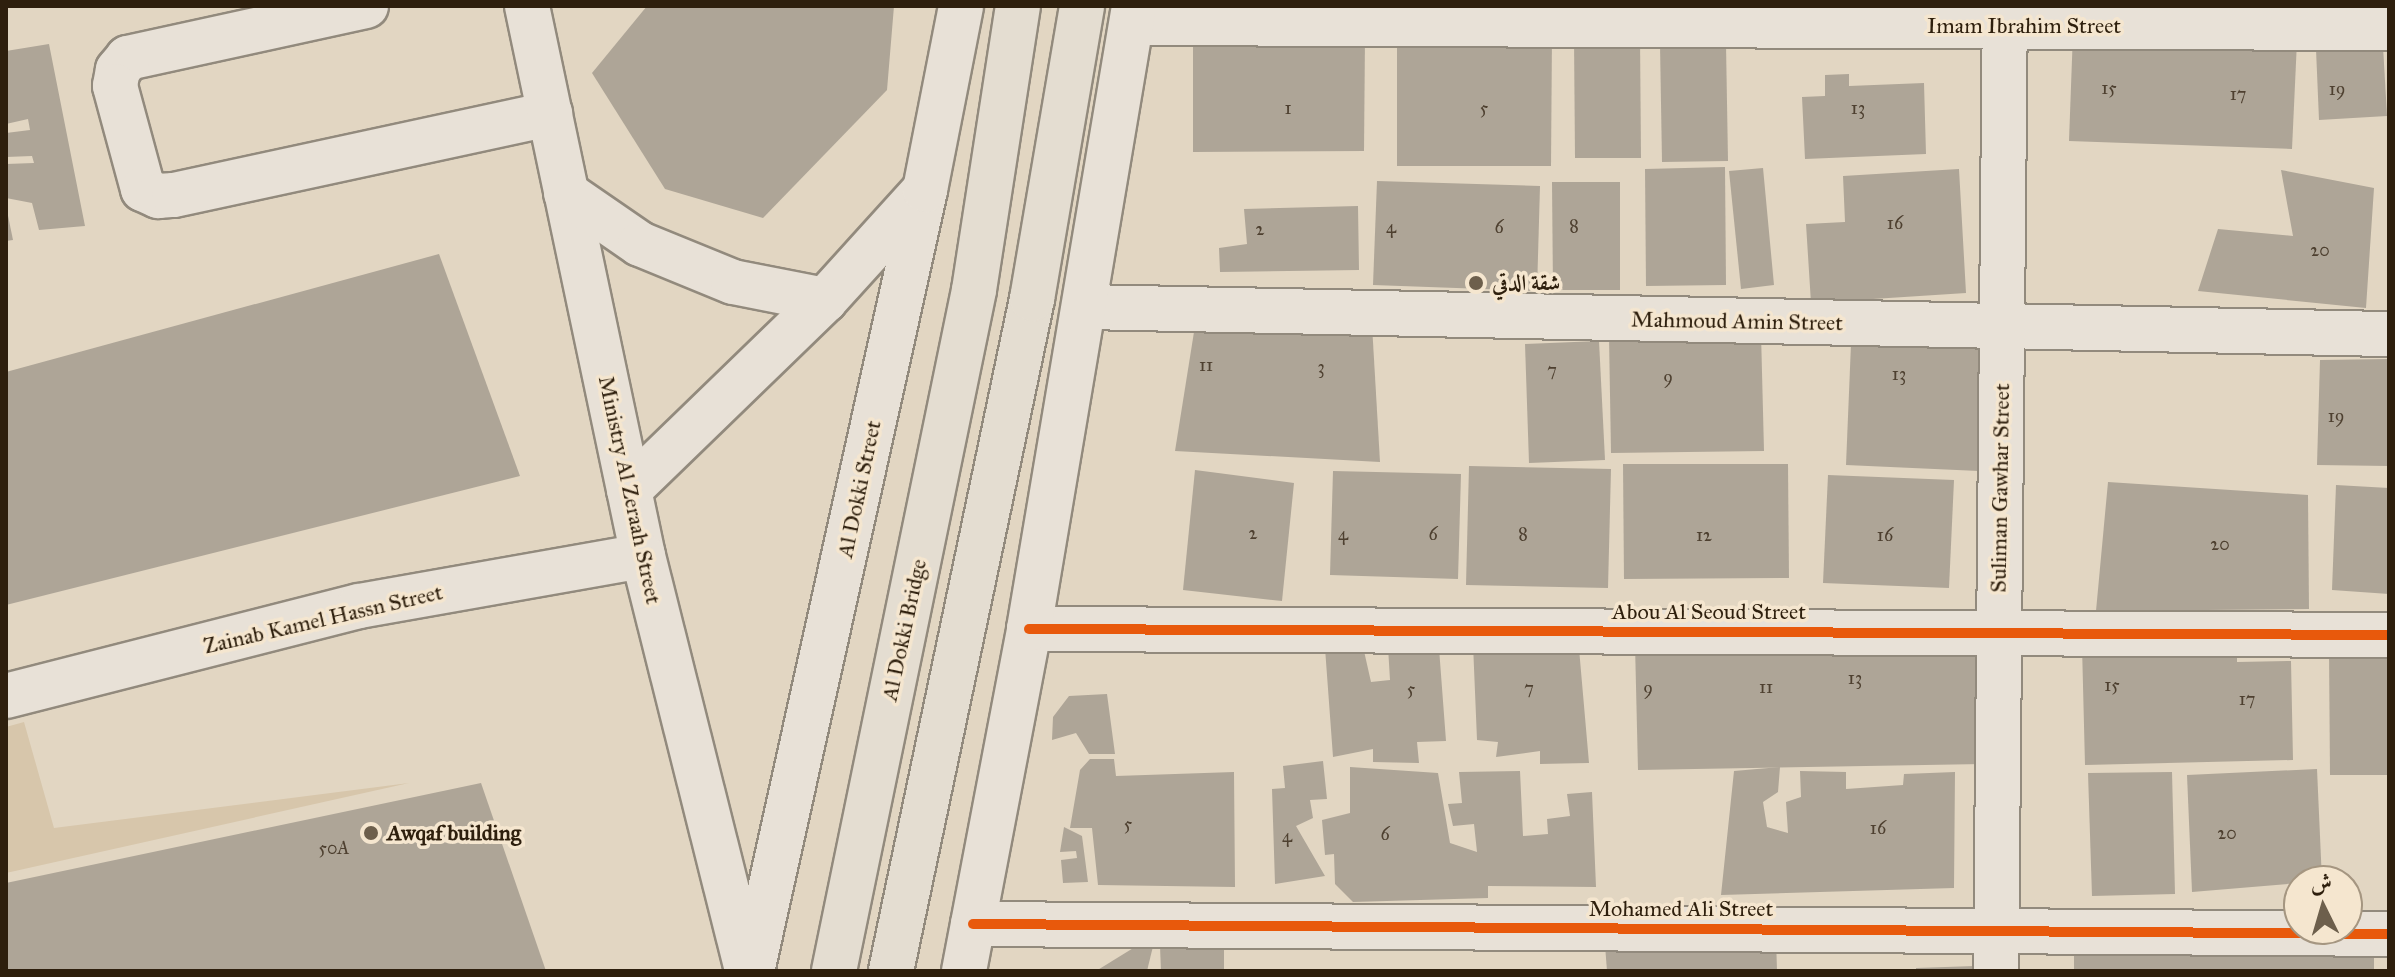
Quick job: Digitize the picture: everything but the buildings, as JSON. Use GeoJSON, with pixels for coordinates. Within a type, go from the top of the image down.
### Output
{"type":"FeatureCollection","features":[{"type":"Feature","properties":{"kind":"main road","name":"Al Dokki Bridge"},"geometry":{"type":"LineString","coordinates":[[834,971],[974,290],[1018,6]]}},
{"type":"Feature","properties":{"kind":"main road"},"geometry":{"type":"LineString","coordinates":[[891,971],[1032,299],[1082,6]]}},
{"type":"Feature","properties":{"kind":"street"},"geometry":{"type":"LineString","coordinates":[[366,6],[128,58],[118,70],[115,86],[143,189],[158,196],[174,195],[550,114]]}},
{"type":"Feature","properties":{"kind":"street","name":"Ministry Al Zeraah Street"},"geometry":{"type":"LineString","coordinates":[[527,6],[643,556],[750,971]]}},
{"type":"Feature","properties":{"kind":"street","name":"Al Dokki Street"},"geometry":{"type":"LineString","coordinates":[[750,971],[925,190],[961,6]]}},
{"type":"Feature","properties":{"kind":"street"},"geometry":{"type":"LineString","coordinates":[[964,971],[1086,307],[1133,14]]}},
{"type":"Feature","properties":{"kind":"street","name":"Imam Ibrahim Street"},"geometry":{"type":"LineString","coordinates":[[1133,14],[2339,17],[2389,28]]}},
{"type":"Feature","properties":{"kind":"street","name":"Suliman Gawhar Street"},"geometry":{"type":"LineString","coordinates":[[1996,951],[2005,16]]}},
{"type":"Feature","properties":{"kind":"street"},"geometry":{"type":"LineString","coordinates":[[629,490],[825,300],[925,190]]}},
{"type":"Feature","properties":{"kind":"street"},"geometry":{"type":"LineString","coordinates":[[566,193],[640,244],[720,277],[825,300]]}},
{"type":"Feature","properties":{"kind":"street","name":"Mahmoud Amin Street"},"geometry":{"type":"LineString","coordinates":[[1086,307],[2389,334]]}},
{"type":"Feature","properties":{"kind":"street","name":"Zainab Kamel Hassn Street"},"geometry":{"type":"LineString","coordinates":[[6,696],[359,606],[643,556]]}},
{"type":"Feature","properties":{"kind":"street","name":"Abou Al Seoud Street"},"geometry":{"type":"LineString","coordinates":[[1029,629],[2389,635]]}},
{"type":"Feature","properties":{"kind":"street","name":"Mohamed Ali Street"},"geometry":{"type":"LineString","coordinates":[[973,924],[1996,951],[2389,934]]}},
{"type":"Feature","properties":{"kind":"shaded area"},"geometry":{"type":"Polygon","coordinates":[[[24,722],[54,828],[409,783],[6,873],[6,727],[24,722]]]}},
{"type":"Feature","properties":{"kind":"cycle path"},"geometry":{"type":"LineString","coordinates":[[1029,629],[2389,635]]}},
{"type":"Feature","properties":{"kind":"cycle path"},"geometry":{"type":"LineString","coordinates":[[973,924],[2389,934]]}},
{"type":"Feature","properties":{"kind":"place","name":"شقة الدقي"},"geometry":{"type":"Point","coordinates":[1476,283]}},
{"type":"Feature","properties":{"kind":"place","name":"Awqaf building"},"geometry":{"type":"Point","coordinates":[371,833]}}]}
